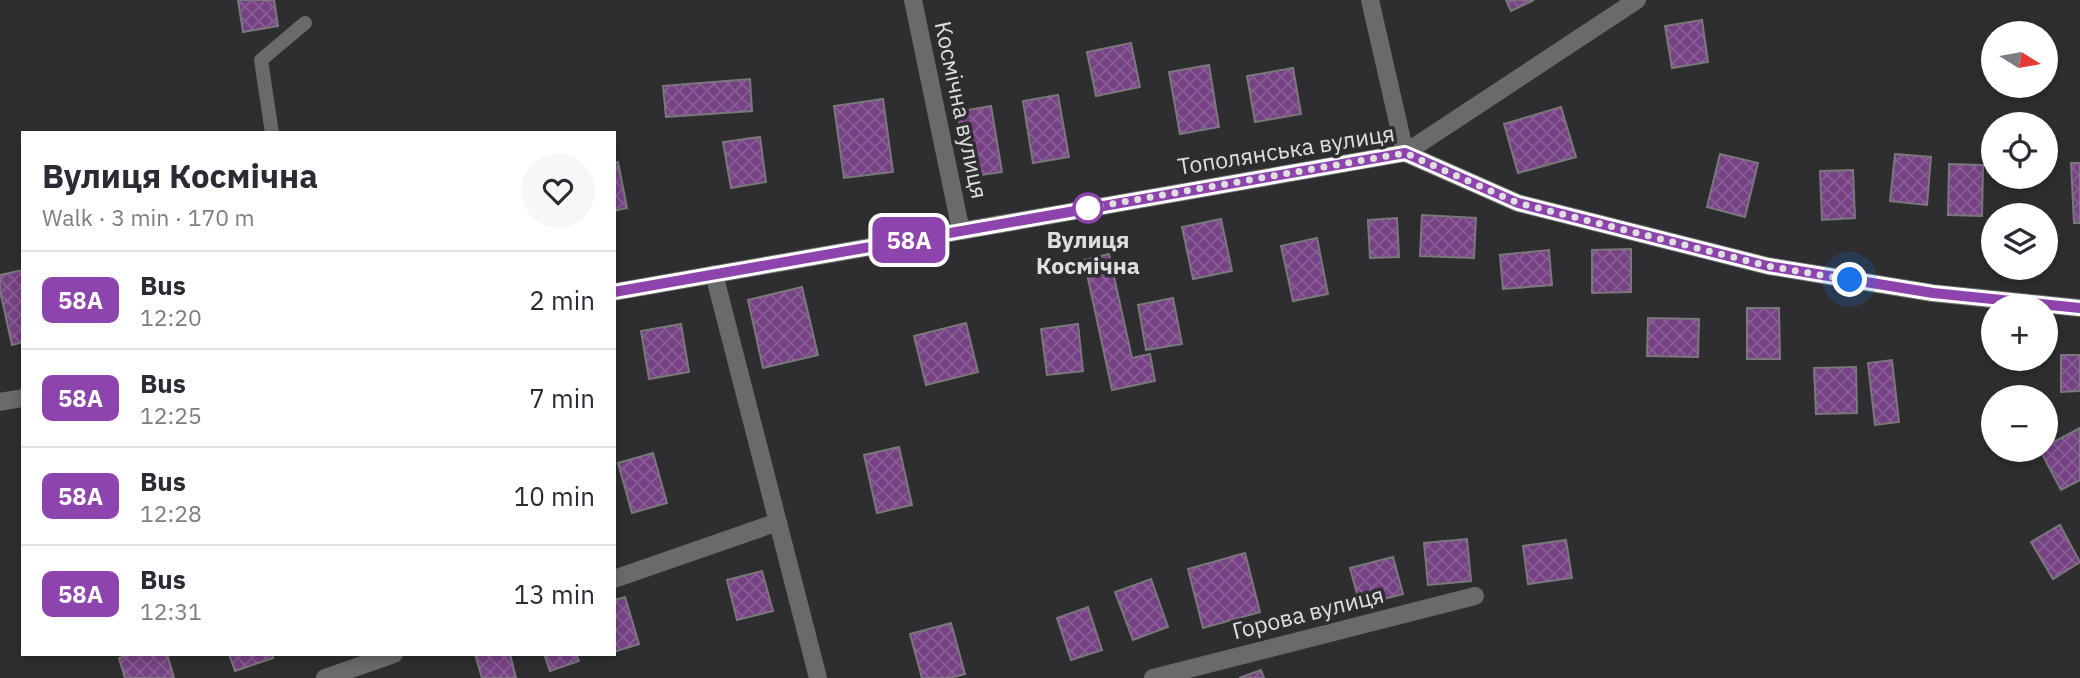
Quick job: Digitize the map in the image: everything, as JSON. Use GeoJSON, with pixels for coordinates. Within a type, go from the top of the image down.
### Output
{"type":"FeatureCollection","features":[{"type":"Feature","properties":{"kind":"street","name":"Космічна вулиця"},"geometry":{"type":"LineString","coordinates":[[913,0],[961,231]]}},
{"type":"Feature","properties":{"kind":"street"},"geometry":{"type":"LineString","coordinates":[[1370,0],[1405,153],[1637,0]]}},
{"type":"Feature","properties":{"kind":"street","name":"Тополянська вулиця"},"geometry":{"type":"LineString","coordinates":[[616,292],[1405,153],[1518,203],[1768,266],[1933,293],[2080,308]]}},
{"type":"Feature","properties":{"kind":"street"},"geometry":{"type":"LineString","coordinates":[[714,274],[818,678]]}},
{"type":"Feature","properties":{"kind":"street"},"geometry":{"type":"LineString","coordinates":[[0,402],[21,398]]}},
{"type":"Feature","properties":{"kind":"street"},"geometry":{"type":"LineString","coordinates":[[616,578],[778,522]]}},
{"type":"Feature","properties":{"kind":"street","name":"Горова вулиця"},"geometry":{"type":"LineString","coordinates":[[1153,678],[1475,596]]}},
{"type":"Feature","properties":{"kind":"street"},"geometry":{"type":"LineString","coordinates":[[326,678],[388,656]]}},
{"type":"Feature","properties":{"kind":"lane"},"geometry":{"type":"LineString","coordinates":[[272,131],[261,60],[305,23]]}},
{"type":"Feature","properties":{"kind":"building"},"geometry":{"type":"Polygon","coordinates":[[[238,0],[274,0],[278,26],[243,32],[238,0]]]}},
{"type":"Feature","properties":{"kind":"building"},"geometry":{"type":"Polygon","coordinates":[[[1506,0],[1534,0],[1511,11],[1506,0]]]}},
{"type":"Feature","properties":{"kind":"building"},"geometry":{"type":"Polygon","coordinates":[[[1702,20],[1708,62],[1672,68],[1665,26],[1702,20]]]}},
{"type":"Feature","properties":{"kind":"building"},"geometry":{"type":"Polygon","coordinates":[[[1131,43],[1140,87],[1096,96],[1087,52],[1131,43]]]}},
{"type":"Feature","properties":{"kind":"building"},"geometry":{"type":"Polygon","coordinates":[[[1209,65],[1219,127],[1180,134],[1169,72],[1209,65]]]}},
{"type":"Feature","properties":{"kind":"building"},"geometry":{"type":"Polygon","coordinates":[[[1293,68],[1301,114],[1255,122],[1247,76],[1293,68]]]}},
{"type":"Feature","properties":{"kind":"building"},"geometry":{"type":"Polygon","coordinates":[[[750,79],[752,111],[666,117],[663,86],[750,79]]]}},
{"type":"Feature","properties":{"kind":"building"},"geometry":{"type":"Polygon","coordinates":[[[1058,95],[1069,157],[1033,163],[1023,101],[1058,95]]]}},
{"type":"Feature","properties":{"kind":"building"},"geometry":{"type":"Polygon","coordinates":[[[883,99],[893,172],[844,178],[834,106],[883,99]]]}},
{"type":"Feature","properties":{"kind":"building"},"geometry":{"type":"Polygon","coordinates":[[[991,106],[1002,172],[968,177],[957,112],[991,106]]]}},
{"type":"Feature","properties":{"kind":"building"},"geometry":{"type":"Polygon","coordinates":[[[1561,107],[1576,157],[1518,173],[1504,124],[1561,107]]]}},
{"type":"Feature","properties":{"kind":"building"},"geometry":{"type":"Polygon","coordinates":[[[760,137],[766,182],[731,188],[723,142],[760,137]]]}},
{"type":"Feature","properties":{"kind":"building"},"geometry":{"type":"Polygon","coordinates":[[[1720,154],[1758,163],[1745,217],[1707,207],[1720,154]]]}},
{"type":"Feature","properties":{"kind":"building"},"geometry":{"type":"Polygon","coordinates":[[[1895,154],[1931,157],[1927,205],[1890,201],[1895,154]]]}},
{"type":"Feature","properties":{"kind":"building"},"geometry":{"type":"Polygon","coordinates":[[[616,162],[627,208],[616,211],[616,162]]]}},
{"type":"Feature","properties":{"kind":"building"},"geometry":{"type":"Polygon","coordinates":[[[2071,163],[2080,163],[2080,223],[2074,223],[2071,163]]]}},
{"type":"Feature","properties":{"kind":"building"},"geometry":{"type":"Polygon","coordinates":[[[1949,164],[1981,165],[1981,216],[1948,215],[1949,164]]]}},
{"type":"Feature","properties":{"kind":"building"},"geometry":{"type":"Polygon","coordinates":[[[1853,170],[1855,218],[1822,220],[1820,171],[1853,170]]]}},
{"type":"Feature","properties":{"kind":"building"},"geometry":{"type":"Polygon","coordinates":[[[1422,215],[1476,218],[1474,258],[1420,256],[1422,215]]]}},
{"type":"Feature","properties":{"kind":"building"},"geometry":{"type":"Polygon","coordinates":[[[1397,218],[1399,257],[1370,258],[1368,220],[1397,218]]]}},
{"type":"Feature","properties":{"kind":"building"},"geometry":{"type":"Polygon","coordinates":[[[1221,219],[1232,271],[1193,279],[1182,227],[1221,219]]]}},
{"type":"Feature","properties":{"kind":"building"},"geometry":{"type":"Polygon","coordinates":[[[1317,238],[1328,294],[1293,301],[1281,246],[1317,238]]]}},
{"type":"Feature","properties":{"kind":"building"},"geometry":{"type":"Polygon","coordinates":[[[1631,249],[1631,292],[1592,293],[1592,250],[1631,249]]]}},
{"type":"Feature","properties":{"kind":"building"},"geometry":{"type":"Polygon","coordinates":[[[1549,250],[1552,285],[1503,289],[1500,255],[1549,250]]]}},
{"type":"Feature","properties":{"kind":"building"},"geometry":{"type":"Polygon","coordinates":[[[1109,254],[1132,358],[1150,354],[1155,381],[1112,390],[1084,260],[1109,254]]]}},
{"type":"Feature","properties":{"kind":"building"},"geometry":{"type":"Polygon","coordinates":[[[21,270],[21,343],[12,345],[0,291],[0,275],[21,270]]]}},
{"type":"Feature","properties":{"kind":"building"},"geometry":{"type":"Polygon","coordinates":[[[802,287],[818,355],[763,368],[748,300],[802,287]]]}},
{"type":"Feature","properties":{"kind":"building"},"geometry":{"type":"Polygon","coordinates":[[[1173,298],[1182,344],[1146,350],[1138,305],[1173,298]]]}},
{"type":"Feature","properties":{"kind":"building"},"geometry":{"type":"Polygon","coordinates":[[[1747,308],[1779,308],[1780,359],[1747,359],[1747,308]]]}},
{"type":"Feature","properties":{"kind":"building"},"geometry":{"type":"Polygon","coordinates":[[[1648,318],[1699,319],[1698,357],[1647,356],[1648,318]]]}},
{"type":"Feature","properties":{"kind":"building"},"geometry":{"type":"Polygon","coordinates":[[[966,323],[978,372],[926,385],[914,336],[966,323]]]}},
{"type":"Feature","properties":{"kind":"building"},"geometry":{"type":"Polygon","coordinates":[[[681,324],[689,372],[649,379],[641,331],[681,324]]]}},
{"type":"Feature","properties":{"kind":"building"},"geometry":{"type":"Polygon","coordinates":[[[1078,324],[1083,371],[1047,375],[1041,329],[1078,324]]]}},
{"type":"Feature","properties":{"kind":"building"},"geometry":{"type":"Polygon","coordinates":[[[2061,355],[2080,355],[2080,391],[2061,392],[2061,355]]]}},
{"type":"Feature","properties":{"kind":"building"},"geometry":{"type":"Polygon","coordinates":[[[1892,360],[1899,422],[1875,425],[1868,363],[1892,360]]]}},
{"type":"Feature","properties":{"kind":"building"},"geometry":{"type":"Polygon","coordinates":[[[1856,367],[1857,413],[1816,414],[1814,368],[1856,367]]]}},
{"type":"Feature","properties":{"kind":"building"},"geometry":{"type":"Polygon","coordinates":[[[2080,428],[2080,480],[2061,490],[2046,462],[2058,462],[2058,440],[2080,428]]]}},
{"type":"Feature","properties":{"kind":"building"},"geometry":{"type":"Polygon","coordinates":[[[899,447],[912,505],[877,513],[864,455],[899,447]]]}},
{"type":"Feature","properties":{"kind":"building"},"geometry":{"type":"Polygon","coordinates":[[[653,453],[667,503],[632,513],[618,463],[653,453]]]}},
{"type":"Feature","properties":{"kind":"building"},"geometry":{"type":"Polygon","coordinates":[[[2060,525],[2080,562],[2053,579],[2031,542],[2060,525]]]}},
{"type":"Feature","properties":{"kind":"building"},"geometry":{"type":"Polygon","coordinates":[[[1467,539],[1471,581],[1428,585],[1424,543],[1467,539]]]}},
{"type":"Feature","properties":{"kind":"building"},"geometry":{"type":"Polygon","coordinates":[[[1566,540],[1572,578],[1528,584],[1523,546],[1566,540]]]}},
{"type":"Feature","properties":{"kind":"building"},"geometry":{"type":"Polygon","coordinates":[[[1245,553],[1260,612],[1203,628],[1188,569],[1245,553]]]}},
{"type":"Feature","properties":{"kind":"building"},"geometry":{"type":"Polygon","coordinates":[[[1393,557],[1403,594],[1360,605],[1350,568],[1393,557]]]}},
{"type":"Feature","properties":{"kind":"building"},"geometry":{"type":"Polygon","coordinates":[[[762,571],[773,611],[737,620],[727,580],[762,571]]]}},
{"type":"Feature","properties":{"kind":"building"},"geometry":{"type":"Polygon","coordinates":[[[1151,579],[1168,627],[1133,640],[1115,592],[1151,579]]]}},
{"type":"Feature","properties":{"kind":"building"},"geometry":{"type":"Polygon","coordinates":[[[625,597],[639,644],[616,651],[616,599],[625,597]]]}},
{"type":"Feature","properties":{"kind":"building"},"geometry":{"type":"Polygon","coordinates":[[[1088,607],[1102,650],[1071,660],[1057,618],[1088,607]]]}},
{"type":"Feature","properties":{"kind":"building"},"geometry":{"type":"Polygon","coordinates":[[[951,623],[965,674],[949,678],[922,678],[910,634],[951,623]]]}},
{"type":"Feature","properties":{"kind":"building"},"geometry":{"type":"Polygon","coordinates":[[[168,656],[174,678],[125,678],[119,658],[168,656]]]}},
{"type":"Feature","properties":{"kind":"building"},"geometry":{"type":"Polygon","coordinates":[[[230,656],[272,656],[273,658],[235,671],[230,656]]]}},
{"type":"Feature","properties":{"kind":"building"},"geometry":{"type":"Polygon","coordinates":[[[476,656],[510,656],[516,678],[482,678],[476,656]]]}},
{"type":"Feature","properties":{"kind":"building"},"geometry":{"type":"Polygon","coordinates":[[[545,656],[577,656],[579,661],[550,671],[545,656]]]}},
{"type":"Feature","properties":{"kind":"building"},"geometry":{"type":"Polygon","coordinates":[[[1261,670],[1264,678],[1239,678],[1261,670]]]}},
{"type":"Feature","properties":{"kind":"bus line","name":"58А"},"geometry":{"type":"LineString","coordinates":[[616,292],[1405,153],[1518,203],[1768,266],[1933,293],[2080,308]]}},
{"type":"Feature","properties":{"kind":"place","name":"Вулиця Космічна"},"geometry":{"type":"Point","coordinates":[1088,208]}},
{"type":"Feature","properties":{"kind":"route"},"geometry":{"type":"LineString","coordinates":[[1088,208],[1405,153],[1518,203],[1768,266],[1850,280]]}}]}
